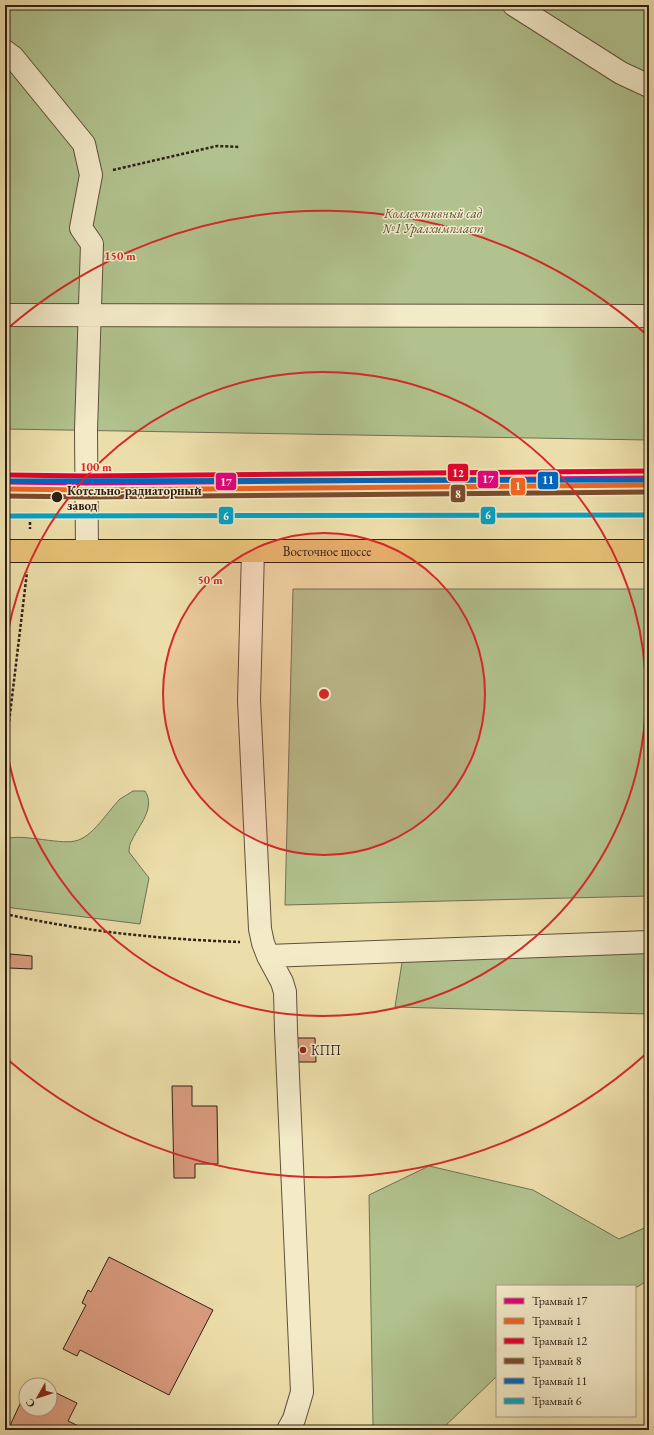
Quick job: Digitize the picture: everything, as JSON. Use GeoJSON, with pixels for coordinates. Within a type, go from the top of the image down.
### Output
{"type":"FeatureCollection","features":[{"type":"Feature","properties":{"kind":"main road","name":"Восточное шоссе"},"geometry":{"type":"LineString","coordinates":[[5,551],[649,551]]}},
{"type":"Feature","properties":{"kind":"lane"},"geometry":{"type":"LineString","coordinates":[[514,5],[621,73],[649,86]]}},
{"type":"Feature","properties":{"kind":"lane"},"geometry":{"type":"LineString","coordinates":[[5,51],[13,57],[84,144],[91,175],[81,228],[92,244],[86,430],[87,551]]}},
{"type":"Feature","properties":{"kind":"lane"},"geometry":{"type":"LineString","coordinates":[[5,315],[649,316]]}},
{"type":"Feature","properties":{"kind":"lane"},"geometry":{"type":"LineString","coordinates":[[253,551],[249,700],[260,929],[265,950],[282,982],[285,992],[302,1392],[294,1419],[288,1430]]}},
{"type":"Feature","properties":{"kind":"lane"},"geometry":{"type":"LineString","coordinates":[[265,950],[649,942]]}},
{"type":"Feature","properties":{"kind":"path"},"geometry":{"type":"LineString","coordinates":[[91,175],[217,146],[240,147]]}},
{"type":"Feature","properties":{"kind":"path"},"geometry":{"type":"LineString","coordinates":[[5,517],[30,517],[27,580],[5,756]]}},
{"type":"Feature","properties":{"kind":"path"},"geometry":{"type":"LineString","coordinates":[[5,914],[61,925],[119,933],[210,941],[265,950]]}},
{"type":"Feature","properties":{"kind":"green space","name":"Коллективный сад №1 Уралхимпласт"},"geometry":{"type":"Polygon","coordinates":[[[5,5],[649,5],[649,440],[5,429],[5,5]]]}},
{"type":"Feature","properties":{"kind":"green space"},"geometry":{"type":"Polygon","coordinates":[[[293,589],[649,589],[649,896],[285,905],[293,589]]]}},
{"type":"Feature","properties":{"kind":"green space"},"geometry":{"type":"Polygon","coordinates":[[[133,791],[145,791],[149,804],[148,810],[131,841],[129,850],[149,878],[140,924],[5,907],[5,840],[18,837],[68,842],[81,839],[94,830],[120,799],[133,791]]]}},
{"type":"Feature","properties":{"kind":"green space"},"geometry":{"type":"Polygon","coordinates":[[[649,947],[649,1014],[395,1007],[404,950],[649,947]]]}},
{"type":"Feature","properties":{"kind":"green space"},"geometry":{"type":"Polygon","coordinates":[[[429,1166],[533,1190],[619,1239],[649,1226],[649,1280],[636,1287],[636,1285],[496,1285],[496,1377],[441,1430],[371,1430],[373,1427],[369,1195],[429,1166]]]}},
{"type":"Feature","properties":{"kind":"building"},"geometry":{"type":"Polygon","coordinates":[[[10,954],[32,956],[32,969],[9,968],[10,954]]]}},
{"type":"Feature","properties":{"kind":"building","name":"КПП"},"geometry":{"type":"Polygon","coordinates":[[[291,1038],[315,1038],[316,1062],[291,1062],[291,1038]]]}},
{"type":"Feature","properties":{"kind":"building"},"geometry":{"type":"Polygon","coordinates":[[[172,1086],[192,1086],[192,1106],[217,1106],[218,1164],[195,1164],[195,1178],[174,1178],[172,1086]]]}},
{"type":"Feature","properties":{"kind":"building"},"geometry":{"type":"Polygon","coordinates":[[[109,1257],[213,1310],[169,1395],[80,1350],[77,1356],[63,1349],[86,1305],[82,1303],[88,1290],[91,1292],[109,1257]]]}},
{"type":"Feature","properties":{"kind":"building"},"geometry":{"type":"Polygon","coordinates":[[[58,1394],[77,1403],[68,1421],[87,1430],[8,1430],[18,1408],[18,1417],[58,1417],[58,1394]]]}},
{"type":"Feature","properties":{"kind":"tram line","name":"12"},"geometry":{"type":"LineString","coordinates":[[5,475],[87,476],[649,471]]}},
{"type":"Feature","properties":{"kind":"tram line","name":"17"},"geometry":{"type":"LineString","coordinates":[[5,482],[87,483],[649,478]]}},
{"type":"Feature","properties":{"kind":"tram line","name":"11"},"geometry":{"type":"LineString","coordinates":[[5,481],[649,480]]}},
{"type":"Feature","properties":{"kind":"tram line","name":"1"},"geometry":{"type":"LineString","coordinates":[[5,489],[87,490],[649,485]]}},
{"type":"Feature","properties":{"kind":"tram line","name":"8"},"geometry":{"type":"LineString","coordinates":[[5,496],[87,497],[649,492]]}},
{"type":"Feature","properties":{"kind":"tram line","name":"6"},"geometry":{"type":"LineString","coordinates":[[5,516],[649,515]]}},
{"type":"Feature","properties":{"kind":"place","name":"Котельно-радиаторный завод"},"geometry":{"type":"Point","coordinates":[57,497]}},
{"type":"Feature","properties":{"kind":"place","name":"КПП"},"geometry":{"type":"Point","coordinates":[303,1050]}}]}
